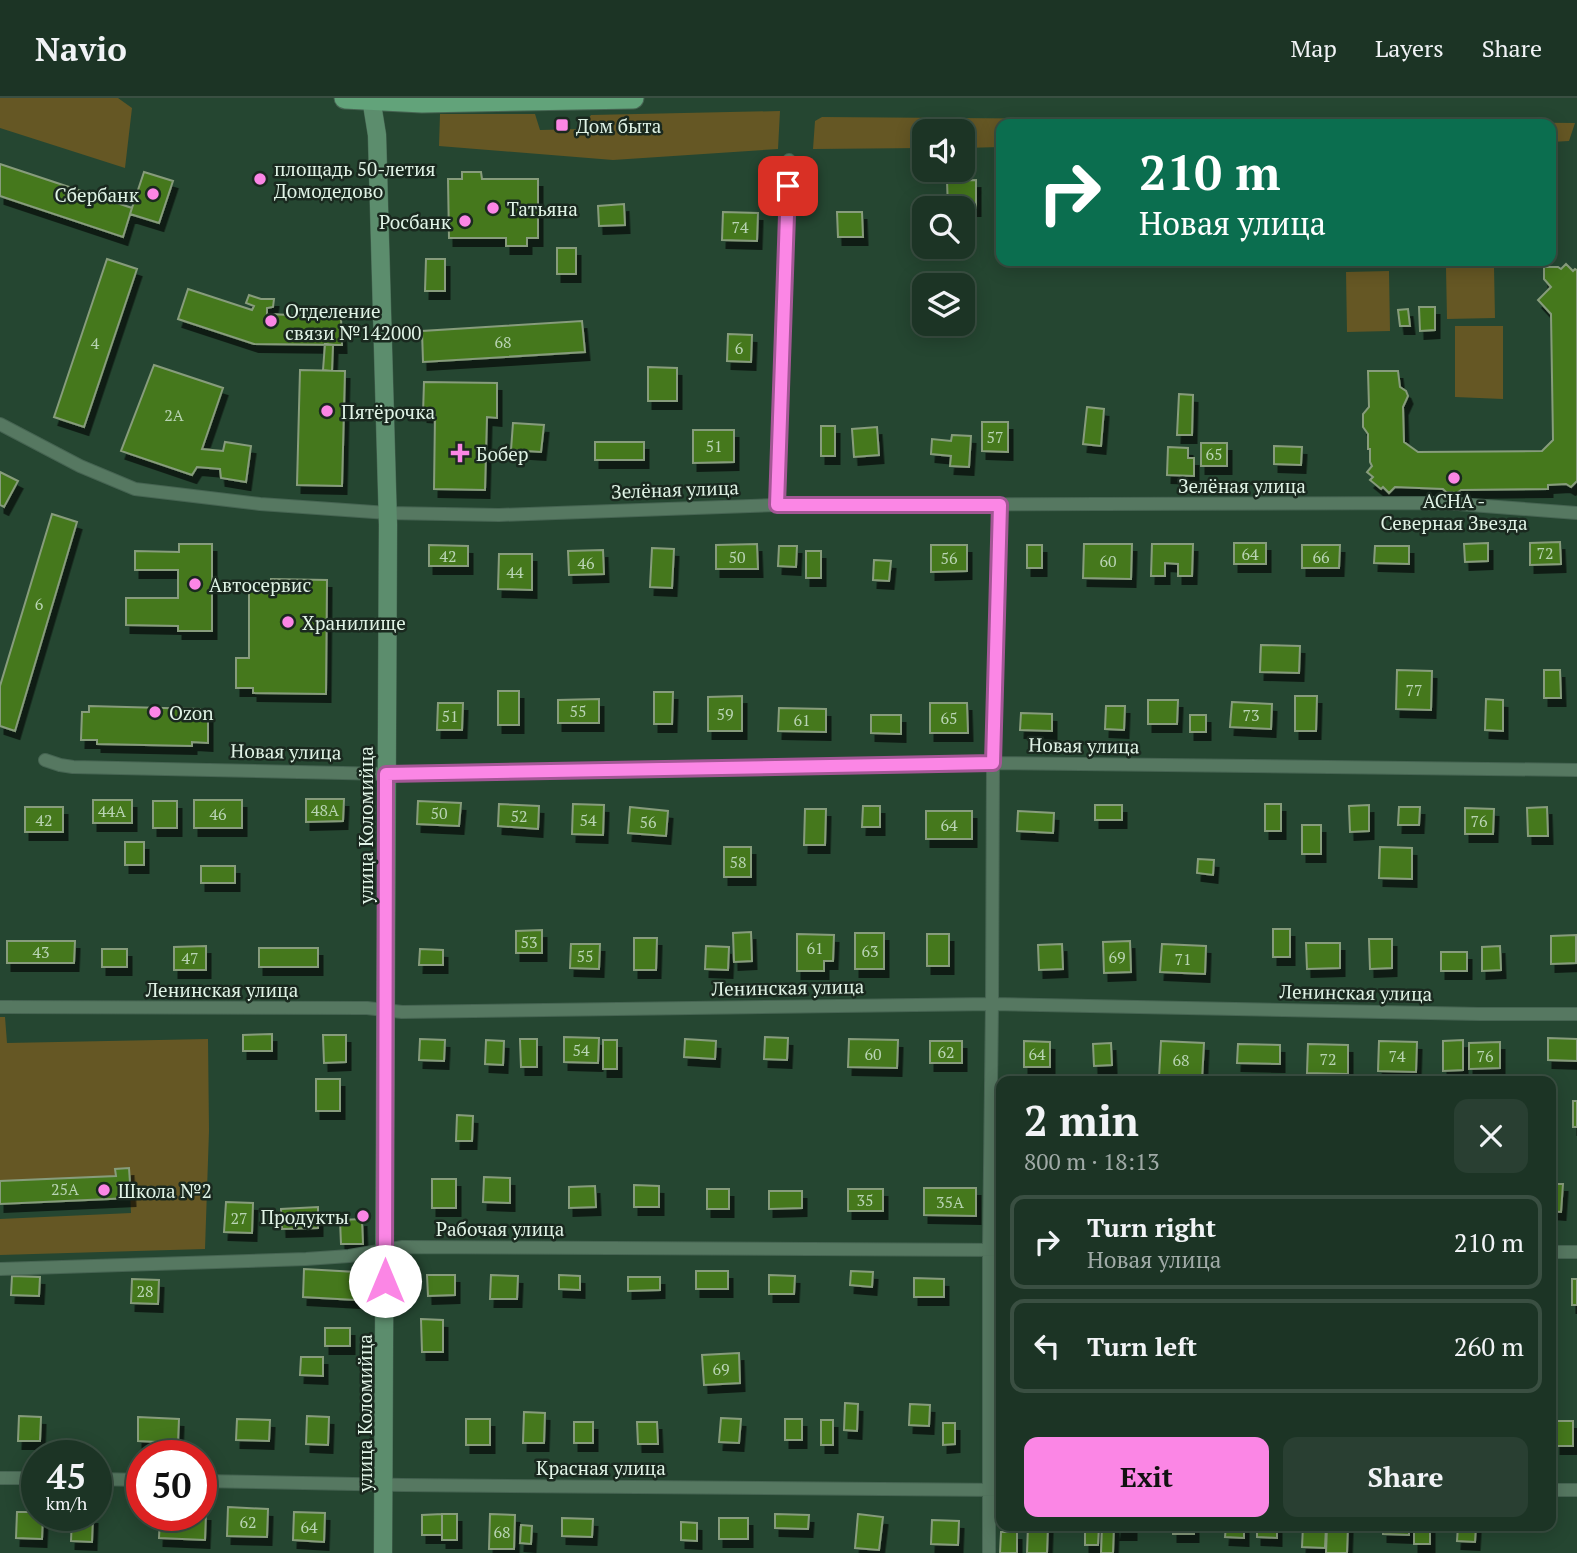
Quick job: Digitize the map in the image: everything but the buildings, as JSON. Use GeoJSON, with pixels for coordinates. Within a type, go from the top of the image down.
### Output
{"type":"FeatureCollection","features":[{"type":"Feature","properties":{"kind":"main road"},"geometry":{"type":"LineString","coordinates":[[345,98],[422,102],[633,98]]}},
{"type":"Feature","properties":{"kind":"main road","name":"улица Коломийца"},"geometry":{"type":"LineString","coordinates":[[372,99],[377,135],[388,513],[383,1553]]}},
{"type":"Feature","properties":{"kind":"street"},"geometry":{"type":"LineString","coordinates":[[777,505],[789,160]]}},
{"type":"Feature","properties":{"kind":"street","name":"Зелёная улица"},"geometry":{"type":"LineString","coordinates":[[0,424],[80,466],[135,489],[260,504],[388,513],[499,515],[777,505],[1445,503],[1577,513]]}},
{"type":"Feature","properties":{"kind":"street"},"geometry":{"type":"LineString","coordinates":[[989,1553],[995,1490],[993,763],[1000,505]]}},
{"type":"Feature","properties":{"kind":"street","name":"Новая улица"},"geometry":{"type":"LineString","coordinates":[[45,760],[73,767],[386,774],[993,763],[1577,770]]}},
{"type":"Feature","properties":{"kind":"street","name":"Ленинская улица"},"geometry":{"type":"LineString","coordinates":[[0,1007],[367,1008],[402,1012],[992,1004],[1577,1014]]}},
{"type":"Feature","properties":{"kind":"street","name":"Рабочая улица"},"geometry":{"type":"LineString","coordinates":[[0,1269],[306,1259],[349,1256],[403,1247],[995,1250]]}},
{"type":"Feature","properties":{"kind":"street"},"geometry":{"type":"LineString","coordinates":[[1556,1252],[1577,1252]]}},
{"type":"Feature","properties":{"kind":"street"},"geometry":{"type":"LineString","coordinates":[[0,1478],[21,1478]]}},
{"type":"Feature","properties":{"kind":"street","name":"Красная улица"},"geometry":{"type":"LineString","coordinates":[[217,1481],[995,1490]]}},
{"type":"Feature","properties":{"kind":"street"},"geometry":{"type":"LineString","coordinates":[[1556,1490],[1577,1490]]}},
{"type":"Feature","properties":{"kind":"shaded area"},"geometry":{"type":"Polygon","coordinates":[[[0,98],[118,98],[132,108],[125,168],[0,128],[0,98]]]}},
{"type":"Feature","properties":{"kind":"shaded area"},"geometry":{"type":"Polygon","coordinates":[[[780,111],[778,149],[613,160],[439,146],[440,114],[535,114],[540,130],[581,129],[591,115],[780,111]]]}},
{"type":"Feature","properties":{"kind":"shaded area"},"geometry":{"type":"Polygon","coordinates":[[[822,117],[1073,119],[996,119],[996,147],[975,148],[975,119],[912,119],[912,148],[813,149],[815,121],[822,117]]]}},
{"type":"Feature","properties":{"kind":"shaded area"},"geometry":{"type":"Polygon","coordinates":[[[1556,123],[1575,123],[1569,141],[1556,142],[1556,123]]]}},
{"type":"Feature","properties":{"kind":"shaded area"},"geometry":{"type":"Polygon","coordinates":[[[1494,267],[1495,318],[1447,319],[1446,268],[1494,267]]]}},
{"type":"Feature","properties":{"kind":"shaded area"},"geometry":{"type":"Polygon","coordinates":[[[1389,271],[1390,331],[1347,332],[1346,272],[1389,271]]]}},
{"type":"Feature","properties":{"kind":"shaded area"},"geometry":{"type":"Polygon","coordinates":[[[1455,326],[1503,326],[1503,399],[1455,397],[1455,326]]]}},
{"type":"Feature","properties":{"kind":"shaded area","name":"Школа №2"},"geometry":{"type":"Polygon","coordinates":[[[0,1017],[5,1017],[7,1043],[208,1039],[209,1131],[205,1249],[0,1255],[0,1219],[131,1213],[129,1168],[116,1169],[116,1176],[0,1181],[0,1017]]]}},
{"type":"Feature","properties":{"kind":"place","name":"Дом быта"},"geometry":{"type":"Point","coordinates":[562,125]}},
{"type":"Feature","properties":{"kind":"place","name":"площадь 50-летия Домодедово"},"geometry":{"type":"Point","coordinates":[260,179]}},
{"type":"Feature","properties":{"kind":"place","name":"Сбербанк"},"geometry":{"type":"Point","coordinates":[153,194]}},
{"type":"Feature","properties":{"kind":"place","name":"Татьяна"},"geometry":{"type":"Point","coordinates":[493,208]}},
{"type":"Feature","properties":{"kind":"place","name":"Росбанк"},"geometry":{"type":"Point","coordinates":[465,221]}},
{"type":"Feature","properties":{"kind":"place","name":"Отделение связи №142000"},"geometry":{"type":"Point","coordinates":[271,321]}},
{"type":"Feature","properties":{"kind":"place","name":"Пятёрочка"},"geometry":{"type":"Point","coordinates":[327,411]}},
{"type":"Feature","properties":{"kind":"place","name":"Бобер"},"geometry":{"type":"Point","coordinates":[460,453]}},
{"type":"Feature","properties":{"kind":"place","name":"АСНА - Северная Звезда"},"geometry":{"type":"Point","coordinates":[1454,478]}},
{"type":"Feature","properties":{"kind":"place","name":"Автосервис"},"geometry":{"type":"Point","coordinates":[195,584]}},
{"type":"Feature","properties":{"kind":"place","name":"Хранилище"},"geometry":{"type":"Point","coordinates":[288,622]}},
{"type":"Feature","properties":{"kind":"place","name":"Ozon"},"geometry":{"type":"Point","coordinates":[155,712]}},
{"type":"Feature","properties":{"kind":"place","name":"Школа №2"},"geometry":{"type":"Point","coordinates":[104,1190]}},
{"type":"Feature","properties":{"kind":"place","name":"Продукты"},"geometry":{"type":"Point","coordinates":[363,1216]}},
{"type":"Feature","properties":{"kind":"route"},"geometry":{"type":"LineString","coordinates":[[385,1281],[386,774],[993,763],[1000,505],[777,505],[788,186]]}}]}
